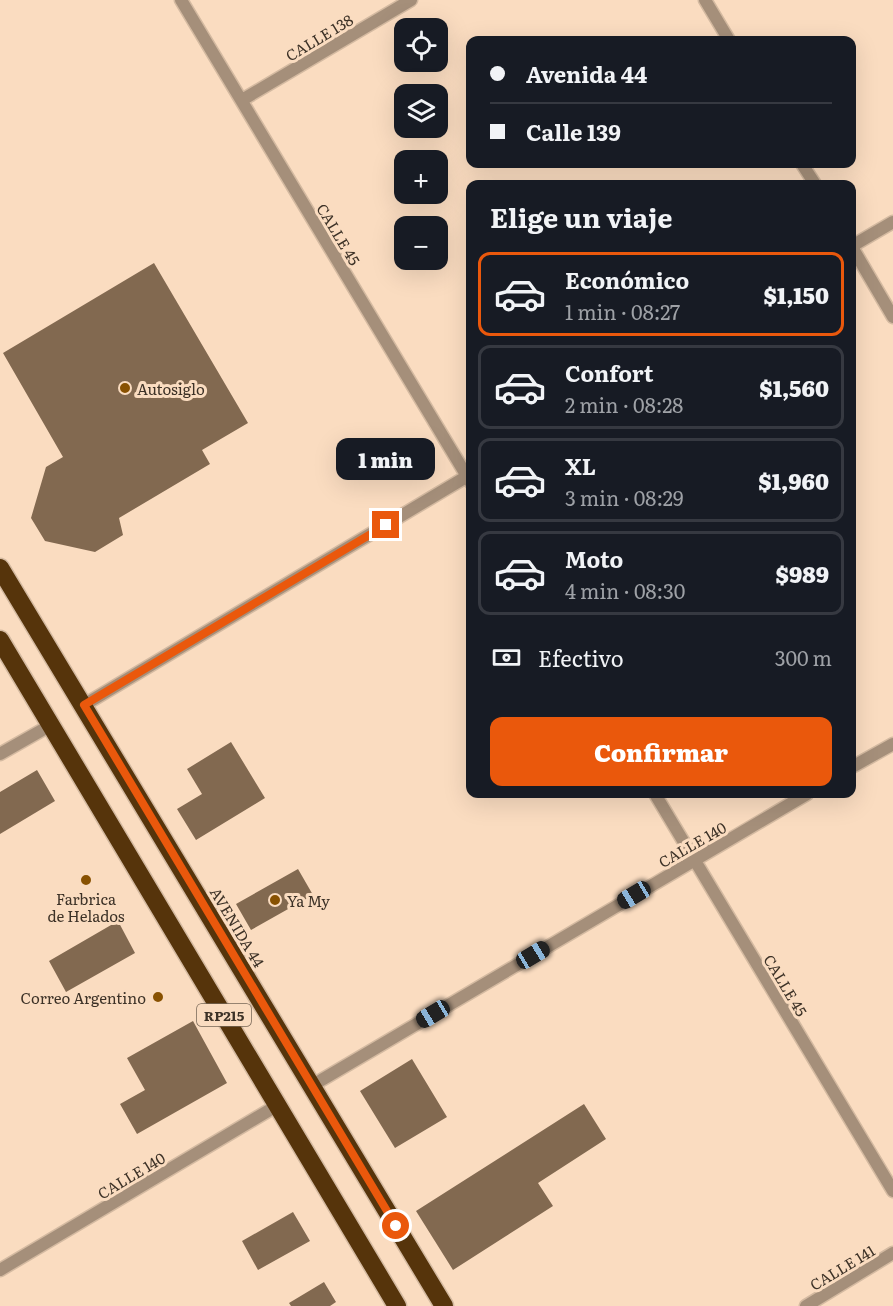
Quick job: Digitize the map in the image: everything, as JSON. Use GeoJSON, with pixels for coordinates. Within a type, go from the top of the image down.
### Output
{"type":"FeatureCollection","features":[{"type":"Feature","properties":{"kind":"highway","name":"AVENIDA 44"},"geometry":{"type":"LineString","coordinates":[[0,568],[444,1306]]}},
{"type":"Feature","properties":{"kind":"highway","name":"RP215"},"geometry":{"type":"LineString","coordinates":[[0,640],[397,1306]]}},
{"type":"Feature","properties":{"kind":"street","name":"CALLE 45"},"geometry":{"type":"LineString","coordinates":[[181,0],[466,471]]}},
{"type":"Feature","properties":{"kind":"street","name":"CALLE 138"},"geometry":{"type":"LineString","coordinates":[[242,100],[411,0]]}},
{"type":"Feature","properties":{"kind":"street"},"geometry":{"type":"LineString","coordinates":[[705,0],[727,36]]}},
{"type":"Feature","properties":{"kind":"street"},"geometry":{"type":"LineString","coordinates":[[856,244],[893,222]]}},
{"type":"Feature","properties":{"kind":"street"},"geometry":{"type":"LineString","coordinates":[[856,253],[893,316]]}},
{"type":"Feature","properties":{"kind":"street"},"geometry":{"type":"LineString","coordinates":[[84,705],[466,480]]}},
{"type":"Feature","properties":{"kind":"street"},"geometry":{"type":"LineString","coordinates":[[0,754],[51,725]]}},
{"type":"Feature","properties":{"kind":"street"},"geometry":{"type":"LineString","coordinates":[[856,765],[893,744]]}},
{"type":"Feature","properties":{"kind":"street","name":"CALLE 45"},"geometry":{"type":"LineString","coordinates":[[657,798],[893,1191]]}},
{"type":"Feature","properties":{"kind":"street","name":"CALLE 140"},"geometry":{"type":"LineString","coordinates":[[313,1085],[800,798]]}},
{"type":"Feature","properties":{"kind":"street","name":"CALLE 140"},"geometry":{"type":"LineString","coordinates":[[0,1270],[278,1105]]}},
{"type":"Feature","properties":{"kind":"street","name":"CALLE 141"},"geometry":{"type":"LineString","coordinates":[[806,1306],[893,1253]]}},
{"type":"Feature","properties":{"kind":"building","name":"Autosiglo"},"geometry":{"type":"Polygon","coordinates":[[[154,263],[248,423],[202,450],[210,464],[119,518],[123,535],[95,552],[45,541],[31,518],[46,467],[63,457],[3,353],[154,263]]]}},
{"type":"Feature","properties":{"kind":"building"},"geometry":{"type":"Polygon","coordinates":[[[231,742],[265,798],[196,840],[177,809],[202,794],[187,769],[231,742]]]}},
{"type":"Feature","properties":{"kind":"building"},"geometry":{"type":"Polygon","coordinates":[[[37,770],[55,801],[0,834],[0,792],[37,770]]]}},
{"type":"Feature","properties":{"kind":"building","name":"Ya My"},"geometry":{"type":"Polygon","coordinates":[[[298,869],[313,895],[251,930],[236,904],[298,869]]]}},
{"type":"Feature","properties":{"kind":"building"},"geometry":{"type":"Polygon","coordinates":[[[118,921],[135,953],[66,992],[49,961],[118,921]]]}},
{"type":"Feature","properties":{"kind":"building"},"geometry":{"type":"Polygon","coordinates":[[[193,1021],[227,1083],[137,1134],[120,1104],[145,1090],[127,1058],[193,1021]]]}},
{"type":"Feature","properties":{"kind":"building"},"geometry":{"type":"Polygon","coordinates":[[[412,1059],[447,1117],[395,1148],[360,1091],[412,1059]]]}},
{"type":"Feature","properties":{"kind":"building"},"geometry":{"type":"Polygon","coordinates":[[[584,1104],[606,1139],[538,1183],[553,1206],[453,1270],[416,1211],[584,1104]]]}},
{"type":"Feature","properties":{"kind":"building"},"geometry":{"type":"Polygon","coordinates":[[[293,1212],[310,1241],[258,1270],[242,1241],[293,1212]]]}},
{"type":"Feature","properties":{"kind":"building"},"geometry":{"type":"Polygon","coordinates":[[[324,1282],[336,1302],[330,1306],[291,1306],[289,1303],[324,1282]]]}},
{"type":"Feature","properties":{"kind":"place","name":"Autosiglo"},"geometry":{"type":"Point","coordinates":[125,388]}},
{"type":"Feature","properties":{"kind":"place","name":"Farbrica de Helados"},"geometry":{"type":"Point","coordinates":[86,880]}},
{"type":"Feature","properties":{"kind":"place","name":"Ya My"},"geometry":{"type":"Point","coordinates":[275,900]}},
{"type":"Feature","properties":{"kind":"place","name":"Correo Argentino"},"geometry":{"type":"Point","coordinates":[158,997]}},
{"type":"Feature","properties":{"kind":"route"},"geometry":{"type":"LineString","coordinates":[[386,525],[84,705],[396,1226]]}}]}
